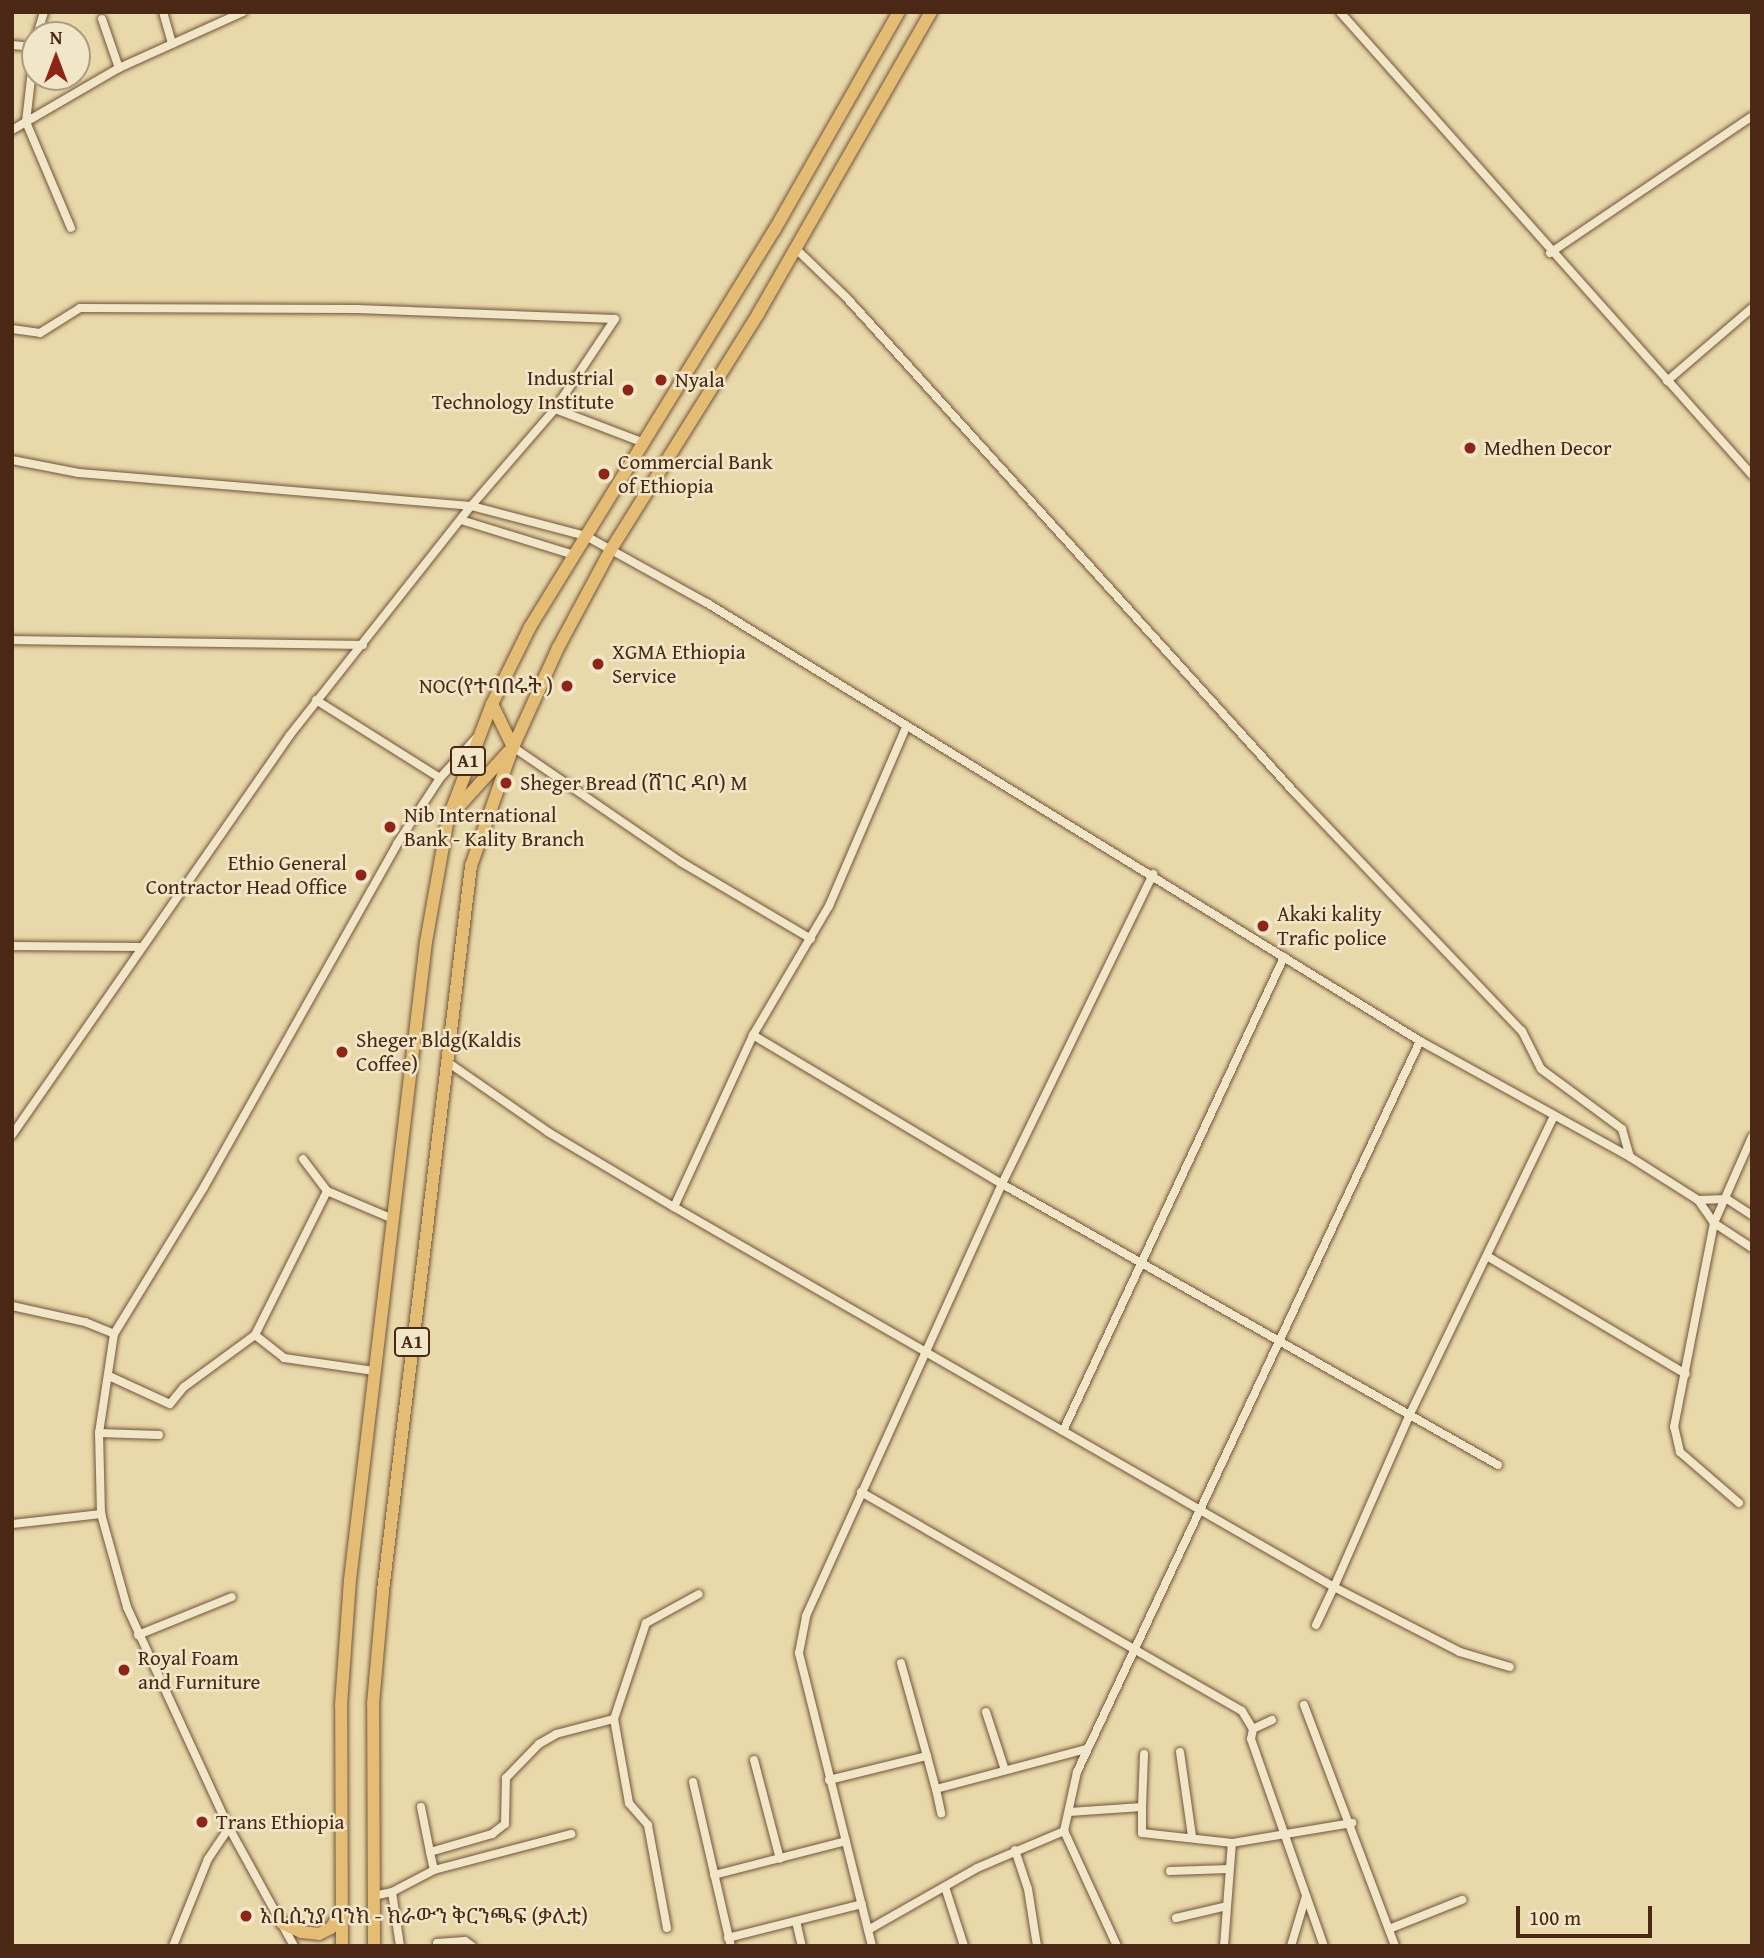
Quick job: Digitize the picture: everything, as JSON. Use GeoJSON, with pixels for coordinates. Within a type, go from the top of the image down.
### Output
{"type":"FeatureCollection","features":[{"type":"Feature","properties":{"kind":"main road","name":"A1"},"geometry":{"type":"LineString","coordinates":[[342,1946],[341,1705],[374,1371],[426,942],[448,819],[492,704],[574,555],[801,185],[900,12]]}},
{"type":"Feature","properties":{"kind":"main road","name":"A1"},"geometry":{"type":"LineString","coordinates":[[374,1946],[376,1667],[471,866],[513,747],[610,551],[796,249],[931,12]]}},
{"type":"Feature","properties":{"kind":"main road","name":"A1"},"geometry":{"type":"LineString","coordinates":[[492,704],[513,747]]}},
{"type":"Feature","properties":{"kind":"main road","name":"A1"},"geometry":{"type":"LineString","coordinates":[[448,819],[513,747]]}},
{"type":"Feature","properties":{"kind":"main road"},"geometry":{"type":"LineString","coordinates":[[282,1923],[301,1932],[319,1934],[331,1928],[341,1909]]}},
{"type":"Feature","properties":{"kind":"street"},"geometry":{"type":"LineString","coordinates":[[163,12],[172,44]]}},
{"type":"Feature","properties":{"kind":"street"},"geometry":{"type":"LineString","coordinates":[[12,130],[119,68],[243,12]]}},
{"type":"Feature","properties":{"kind":"street"},"geometry":{"type":"LineString","coordinates":[[1340,12],[1550,253],[1752,475]]}},
{"type":"Feature","properties":{"kind":"street"},"geometry":{"type":"LineString","coordinates":[[102,19],[119,68]]}},
{"type":"Feature","properties":{"kind":"street"},"geometry":{"type":"LineString","coordinates":[[30,91],[26,122],[71,228]]}},
{"type":"Feature","properties":{"kind":"street"},"geometry":{"type":"LineString","coordinates":[[1550,253],[1752,116]]}},
{"type":"Feature","properties":{"kind":"street"},"geometry":{"type":"LineString","coordinates":[[796,249],[846,297],[1295,793],[1522,1031],[1541,1069],[1622,1129],[1630,1157]]}},
{"type":"Feature","properties":{"kind":"street"},"geometry":{"type":"LineString","coordinates":[[12,329],[40,333],[80,308],[357,309],[615,319],[555,409],[471,506],[363,645],[316,700],[140,947],[12,1135]]}},
{"type":"Feature","properties":{"kind":"street"},"geometry":{"type":"LineString","coordinates":[[1667,381],[1752,308]]}},
{"type":"Feature","properties":{"kind":"street"},"geometry":{"type":"LineString","coordinates":[[555,409],[644,443]]}},
{"type":"Feature","properties":{"kind":"street"},"geometry":{"type":"LineString","coordinates":[[12,460],[79,473],[471,506],[586,536],[707,603],[906,727],[1153,874],[1420,1041],[1630,1157],[1698,1200],[1714,1223],[1752,1248]]}},
{"type":"Feature","properties":{"kind":"street"},"geometry":{"type":"LineString","coordinates":[[461,520],[574,555]]}},
{"type":"Feature","properties":{"kind":"street"},"geometry":{"type":"LineString","coordinates":[[12,640],[363,645]]}},
{"type":"Feature","properties":{"kind":"street"},"geometry":{"type":"LineString","coordinates":[[316,700],[440,778]]}},
{"type":"Feature","properties":{"kind":"street"},"geometry":{"type":"LineString","coordinates":[[674,1207],[753,1035],[811,939],[906,727]]}},
{"type":"Feature","properties":{"kind":"street"},"geometry":{"type":"LineString","coordinates":[[294,1946],[229,1828],[138,1635],[101,1514],[99,1433],[114,1334],[204,1187],[397,844],[440,778],[479,735]]}},
{"type":"Feature","properties":{"kind":"street"},"geometry":{"type":"LineString","coordinates":[[513,747],[681,862],[811,939]]}},
{"type":"Feature","properties":{"kind":"street"},"geometry":{"type":"LineString","coordinates":[[872,1946],[829,1780],[799,1642],[824,1570],[928,1350],[1002,1184],[1153,874]]}},
{"type":"Feature","properties":{"kind":"street"},"geometry":{"type":"LineString","coordinates":[[12,946],[140,947]]}},
{"type":"Feature","properties":{"kind":"street"},"geometry":{"type":"LineString","coordinates":[[1063,1431],[1284,957]]}},
{"type":"Feature","properties":{"kind":"street"},"geometry":{"type":"LineString","coordinates":[[753,1035],[1002,1184],[1497,1465]]}},
{"type":"Feature","properties":{"kind":"street"},"geometry":{"type":"LineString","coordinates":[[1117,1946],[1064,1831],[1086,1749],[1276,1341],[1420,1041]]}},
{"type":"Feature","properties":{"kind":"street"},"geometry":{"type":"LineString","coordinates":[[446,1061],[548,1132],[674,1207],[928,1350],[1334,1587],[1460,1652],[1510,1667]]}},
{"type":"Feature","properties":{"kind":"street"},"geometry":{"type":"LineString","coordinates":[[1316,1625],[1409,1416],[1553,1116]]}},
{"type":"Feature","properties":{"kind":"street"},"geometry":{"type":"LineString","coordinates":[[1739,1503],[1676,1446],[1674,1427],[1714,1223],[1727,1199],[1752,1137]]}},
{"type":"Feature","properties":{"kind":"street"},"geometry":{"type":"LineString","coordinates":[[303,1159],[327,1191],[393,1219]]}},
{"type":"Feature","properties":{"kind":"street"},"geometry":{"type":"LineString","coordinates":[[109,1376],[170,1404],[184,1387],[255,1335],[327,1191]]}},
{"type":"Feature","properties":{"kind":"street"},"geometry":{"type":"LineString","coordinates":[[1698,1200],[1727,1199],[1752,1215]]}},
{"type":"Feature","properties":{"kind":"street"},"geometry":{"type":"LineString","coordinates":[[1487,1256],[1686,1374]]}},
{"type":"Feature","properties":{"kind":"street"},"geometry":{"type":"LineString","coordinates":[[12,1306],[85,1322],[114,1334]]}},
{"type":"Feature","properties":{"kind":"street"},"geometry":{"type":"LineString","coordinates":[[255,1335],[284,1358],[374,1371]]}},
{"type":"Feature","properties":{"kind":"street"},"geometry":{"type":"LineString","coordinates":[[99,1433],[159,1435]]}},
{"type":"Feature","properties":{"kind":"street"},"geometry":{"type":"LineString","coordinates":[[861,1492],[1241,1711],[1253,1729],[1251,1739],[1324,1946]]}},
{"type":"Feature","properties":{"kind":"street"},"geometry":{"type":"LineString","coordinates":[[12,1524],[101,1514]]}},
{"type":"Feature","properties":{"kind":"street"},"geometry":{"type":"LineString","coordinates":[[667,1928],[648,1825],[629,1803],[614,1719],[646,1623],[699,1594]]}},
{"type":"Feature","properties":{"kind":"street"},"geometry":{"type":"LineString","coordinates":[[138,1635],[232,1597]]}},
{"type":"Feature","properties":{"kind":"street"},"geometry":{"type":"LineString","coordinates":[[901,1663],[941,1813]]}},
{"type":"Feature","properties":{"kind":"street"},"geometry":{"type":"LineString","coordinates":[[1304,1705],[1352,1824],[1395,1946]]}},
{"type":"Feature","properties":{"kind":"street"},"geometry":{"type":"LineString","coordinates":[[985,1712],[1005,1770]]}},
{"type":"Feature","properties":{"kind":"street"},"geometry":{"type":"LineString","coordinates":[[430,1852],[500,1830],[507,1816],[506,1778],[546,1738],[614,1719]]}},
{"type":"Feature","properties":{"kind":"street"},"geometry":{"type":"LineString","coordinates":[[1253,1729],[1272,1720]]}},
{"type":"Feature","properties":{"kind":"street"},"geometry":{"type":"LineString","coordinates":[[936,1789],[1086,1749]]}},
{"type":"Feature","properties":{"kind":"street"},"geometry":{"type":"LineString","coordinates":[[1180,1752],[1192,1836]]}},
{"type":"Feature","properties":{"kind":"street"},"geometry":{"type":"LineString","coordinates":[[1144,1754],[1142,1833],[1192,1836],[1232,1843],[1352,1824]]}},
{"type":"Feature","properties":{"kind":"street"},"geometry":{"type":"LineString","coordinates":[[829,1780],[927,1756]]}},
{"type":"Feature","properties":{"kind":"street"},"geometry":{"type":"LineString","coordinates":[[754,1759],[780,1859]]}},
{"type":"Feature","properties":{"kind":"street"},"geometry":{"type":"LineString","coordinates":[[693,1782],[730,1942],[862,1904]]}},
{"type":"Feature","properties":{"kind":"street"},"geometry":{"type":"LineString","coordinates":[[421,1807],[434,1870]]}},
{"type":"Feature","properties":{"kind":"street"},"geometry":{"type":"LineString","coordinates":[[1069,1812],[1142,1807]]}},
{"type":"Feature","properties":{"kind":"street"},"geometry":{"type":"LineString","coordinates":[[173,1946],[208,1859],[229,1828]]}},
{"type":"Feature","properties":{"kind":"street"},"geometry":{"type":"LineString","coordinates":[[869,1930],[1014,1850],[1064,1831]]}},
{"type":"Feature","properties":{"kind":"street"},"geometry":{"type":"LineString","coordinates":[[373,1896],[392,1892],[434,1870],[571,1834]]}},
{"type":"Feature","properties":{"kind":"street"},"geometry":{"type":"LineString","coordinates":[[714,1875],[846,1841]]}},
{"type":"Feature","properties":{"kind":"street"},"geometry":{"type":"LineString","coordinates":[[1224,1946],[1232,1843]]}},
{"type":"Feature","properties":{"kind":"street"},"geometry":{"type":"LineString","coordinates":[[1014,1850],[1024,1871],[1037,1946]]}},
{"type":"Feature","properties":{"kind":"street"},"geometry":{"type":"LineString","coordinates":[[1170,1871],[1230,1869]]}},
{"type":"Feature","properties":{"kind":"street"},"geometry":{"type":"LineString","coordinates":[[945,1887],[964,1946]]}},
{"type":"Feature","properties":{"kind":"street"},"geometry":{"type":"LineString","coordinates":[[392,1892],[400,1946]]}},
{"type":"Feature","properties":{"kind":"street"},"geometry":{"type":"LineString","coordinates":[[1291,1946],[1306,1896]]}},
{"type":"Feature","properties":{"kind":"street"},"geometry":{"type":"LineString","coordinates":[[1389,1929],[1462,1900]]}},
{"type":"Feature","properties":{"kind":"street"},"geometry":{"type":"LineString","coordinates":[[1177,1918],[1227,1906]]}},
{"type":"Feature","properties":{"kind":"street"},"geometry":{"type":"LineString","coordinates":[[796,1921],[802,1946]]}},
{"type":"Feature","properties":{"kind":"street"},"geometry":{"type":"LineString","coordinates":[[438,1943],[465,1941],[472,1946]]}},
{"type":"Feature","properties":{"kind":"place","name":"Nyala"},"geometry":{"type":"Point","coordinates":[661,380]}},
{"type":"Feature","properties":{"kind":"place","name":"Industrial Technology Institute"},"geometry":{"type":"Point","coordinates":[628,390]}},
{"type":"Feature","properties":{"kind":"place","name":"Medhen Decor"},"geometry":{"type":"Point","coordinates":[1470,448]}},
{"type":"Feature","properties":{"kind":"place","name":"Commercial Bank of Ethiopia"},"geometry":{"type":"Point","coordinates":[604,474]}},
{"type":"Feature","properties":{"kind":"place","name":"XGMA Ethiopia Service"},"geometry":{"type":"Point","coordinates":[598,664]}},
{"type":"Feature","properties":{"kind":"place","name":"NOC(የተባበሩት )"},"geometry":{"type":"Point","coordinates":[567,686]}},
{"type":"Feature","properties":{"kind":"place","name":"Sheger Bread (ሸገር ዳቦ) M"},"geometry":{"type":"Point","coordinates":[506,783]}},
{"type":"Feature","properties":{"kind":"place","name":"Nib International Bank - Kality Branch"},"geometry":{"type":"Point","coordinates":[390,827]}},
{"type":"Feature","properties":{"kind":"place","name":"Ethio General Contractor Head Office"},"geometry":{"type":"Point","coordinates":[361,875]}},
{"type":"Feature","properties":{"kind":"place","name":"Akaki kality Trafic police"},"geometry":{"type":"Point","coordinates":[1263,926]}},
{"type":"Feature","properties":{"kind":"place","name":"Sheger Bldg(Kaldis Coffee)"},"geometry":{"type":"Point","coordinates":[342,1052]}},
{"type":"Feature","properties":{"kind":"place","name":"Royal Foam and Furniture"},"geometry":{"type":"Point","coordinates":[124,1670]}},
{"type":"Feature","properties":{"kind":"place","name":"Trans Ethiopia"},"geometry":{"type":"Point","coordinates":[202,1822]}},
{"type":"Feature","properties":{"kind":"place","name":"አቢሲንያ ባንክ - ክራውን ቅርንጫፍ (ቃሊቲ)"},"geometry":{"type":"Point","coordinates":[246,1916]}}]}
